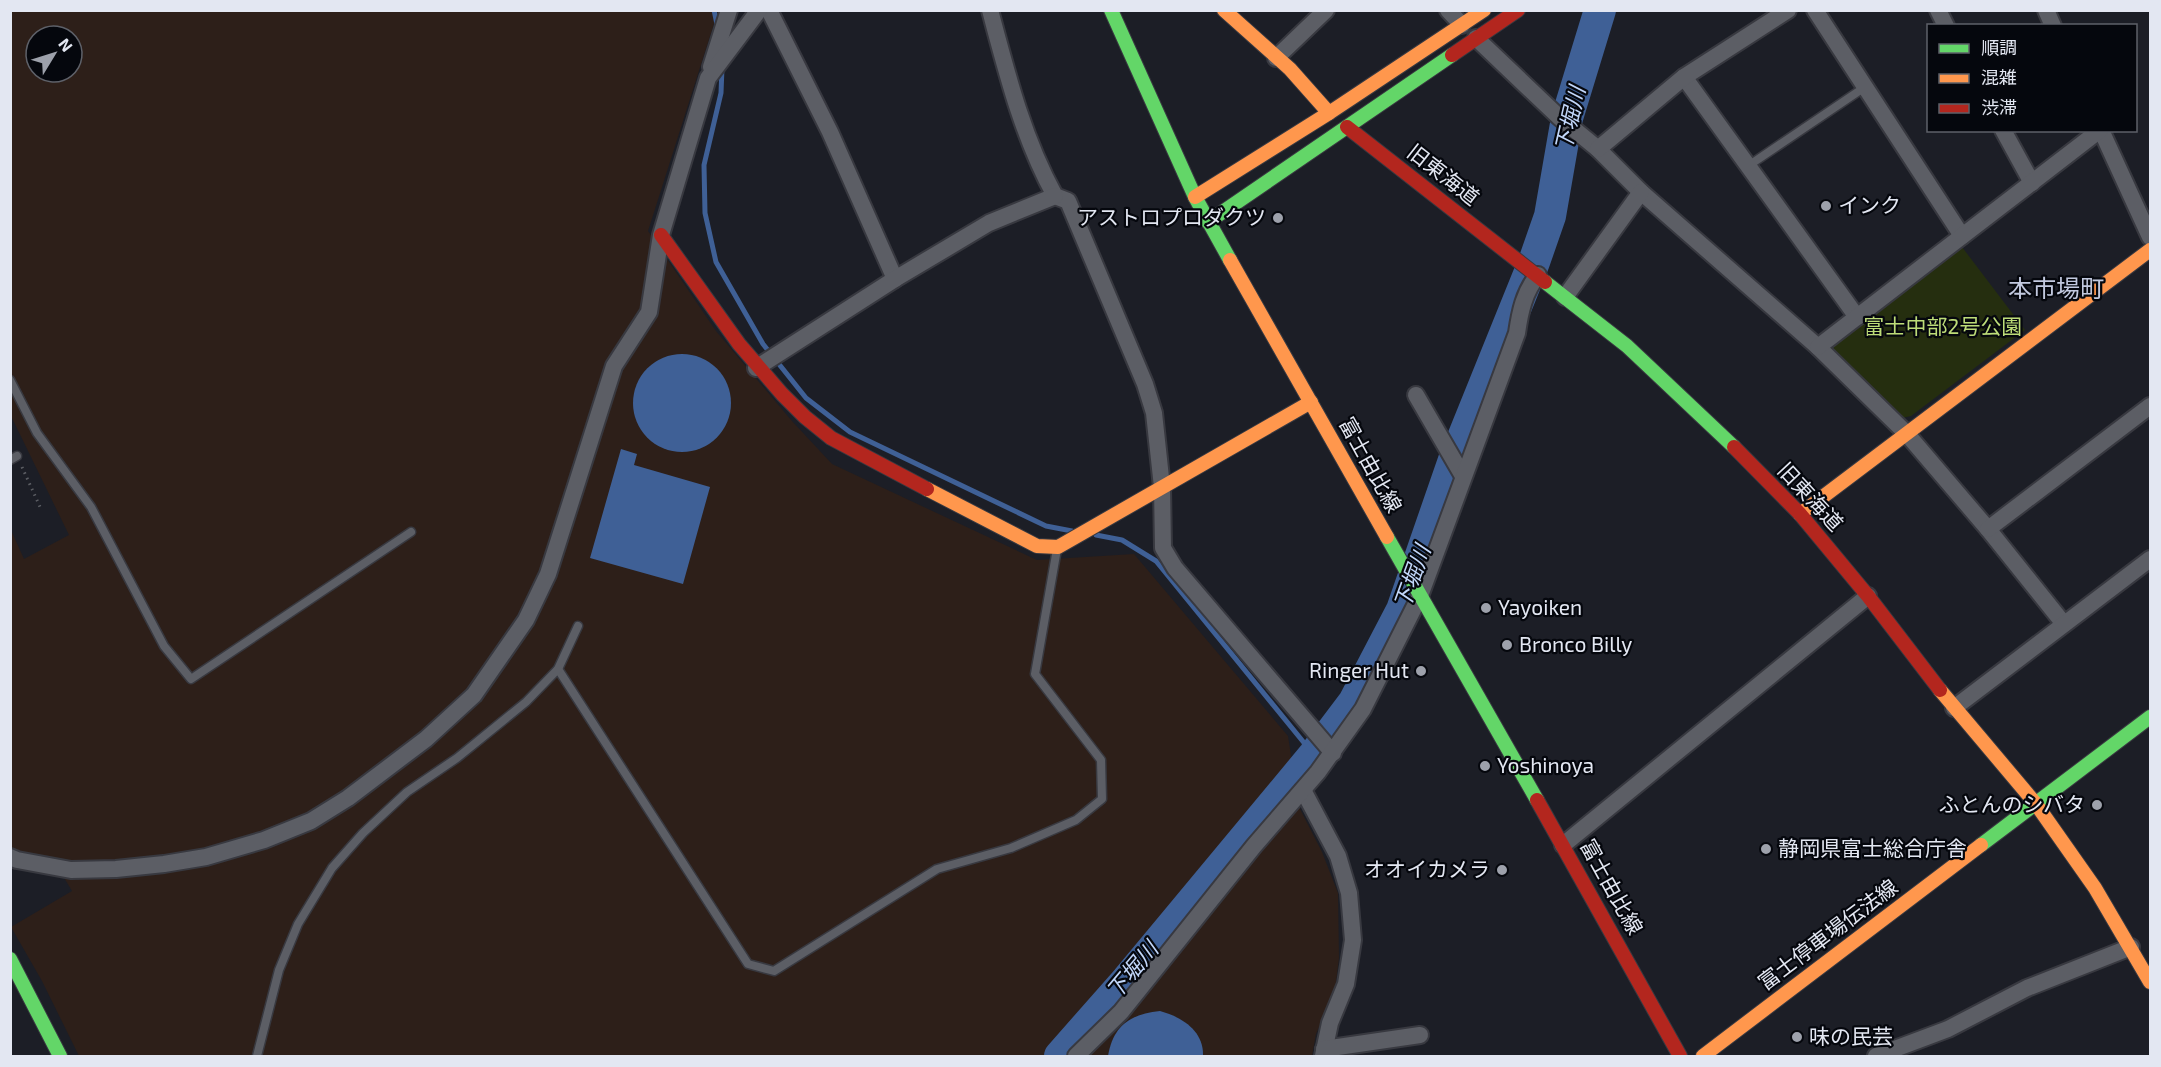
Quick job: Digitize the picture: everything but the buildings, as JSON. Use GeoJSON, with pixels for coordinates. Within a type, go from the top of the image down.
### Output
{"type":"FeatureCollection","features":[{"type":"Feature","properties":{"kind":"street"},"geometry":{"type":"LineString","coordinates":[[711,69],[759,10]]}},
{"type":"Feature","properties":{"kind":"street"},"geometry":{"type":"LineString","coordinates":[[769,10],[830,132],[895,279]]}},
{"type":"Feature","properties":{"kind":"street"},"geometry":{"type":"LineString","coordinates":[[990,10],[1011,91],[1044,177],[1055,196],[1068,201],[1145,384],[1154,413],[1162,487],[1162,548],[1175,568],[1333,753]]}},
{"type":"Feature","properties":{"kind":"street","name":"富士由比線"},"geometry":{"type":"LineString","coordinates":[[1111,10],[1208,222],[1563,845],[1680,1056]]}},
{"type":"Feature","properties":{"kind":"street"},"geometry":{"type":"LineString","coordinates":[[1224,10],[1290,69],[1329,113]]}},
{"type":"Feature","properties":{"kind":"street"},"geometry":{"type":"LineString","coordinates":[[1276,58],[1326,10]]}},
{"type":"Feature","properties":{"kind":"street"},"geometry":{"type":"LineString","coordinates":[[1449,10],[1462,25]]}},
{"type":"Feature","properties":{"kind":"street"},"geometry":{"type":"LineString","coordinates":[[1195,197],[1329,113],[1484,10]]}},
{"type":"Feature","properties":{"kind":"street"},"geometry":{"type":"LineString","coordinates":[[1208,222],[1518,10]]}},
{"type":"Feature","properties":{"kind":"street"},"geometry":{"type":"LineString","coordinates":[[1598,149],[1684,77],[1788,10]]}},
{"type":"Feature","properties":{"kind":"street"},"geometry":{"type":"LineString","coordinates":[[1815,10],[1962,236]]}},
{"type":"Feature","properties":{"kind":"street"},"geometry":{"type":"LineString","coordinates":[[1938,10],[1945,24]]}},
{"type":"Feature","properties":{"kind":"street"},"geometry":{"type":"LineString","coordinates":[[2046,10],[2052,24]]}},
{"type":"Feature","properties":{"kind":"street"},"geometry":{"type":"LineString","coordinates":[[10,856],[17,860],[71,870],[116,869],[206,857],[264,840],[311,821],[348,798],[426,740],[474,695],[526,620],[548,574],[614,366],[649,312],[661,235],[727,16]]}},
{"type":"Feature","properties":{"kind":"street"},"geometry":{"type":"LineString","coordinates":[[1476,38],[1559,117],[1598,149],[1641,192],[1818,347],[1907,434],[1988,529],[2064,624]]}},
{"type":"Feature","properties":{"kind":"street"},"geometry":{"type":"LineString","coordinates":[[1684,77],[1857,317]]}},
{"type":"Feature","properties":{"kind":"street","name":"旧東海道"},"geometry":{"type":"LineString","coordinates":[[1347,127],[1627,346],[1707,420],[1800,514],[1868,596],[1954,708],[2036,804],[2095,888],[2151,982]]}},
{"type":"Feature","properties":{"kind":"street"},"geometry":{"type":"LineString","coordinates":[[2004,132],[2031,183]]}},
{"type":"Feature","properties":{"kind":"street"},"geometry":{"type":"LineString","coordinates":[[1818,347],[2098,132]]}},
{"type":"Feature","properties":{"kind":"street"},"geometry":{"type":"LineString","coordinates":[[2102,132],[2151,237]]}},
{"type":"Feature","properties":{"kind":"street"},"geometry":{"type":"LineString","coordinates":[[1565,297],[1641,192]]}},
{"type":"Feature","properties":{"kind":"street"},"geometry":{"type":"LineString","coordinates":[[760,366],[895,279],[989,223],[1055,196]]}},
{"type":"Feature","properties":{"kind":"street"},"geometry":{"type":"LineString","coordinates":[[661,235],[760,366],[804,418],[831,438],[1037,546],[1063,543],[1311,402]]}},
{"type":"Feature","properties":{"kind":"street"},"geometry":{"type":"LineString","coordinates":[[1800,514],[2151,250]]}},
{"type":"Feature","properties":{"kind":"street"},"geometry":{"type":"LineString","coordinates":[[1076,1056],[1121,1012],[1254,846],[1333,753],[1363,709],[1420,596],[1517,333],[1532,271]]}},
{"type":"Feature","properties":{"kind":"street"},"geometry":{"type":"LineString","coordinates":[[1416,395],[1463,476]]}},
{"type":"Feature","properties":{"kind":"street"},"geometry":{"type":"LineString","coordinates":[[1988,529],[2151,406]]}},
{"type":"Feature","properties":{"kind":"street"},"geometry":{"type":"LineString","coordinates":[[1954,708],[2151,559]]}},
{"type":"Feature","properties":{"kind":"street"},"geometry":{"type":"LineString","coordinates":[[1563,845],[1868,596]]}},
{"type":"Feature","properties":{"kind":"street","name":"富士停車場伝法線"},"geometry":{"type":"LineString","coordinates":[[1702,1056],[2151,717]]}},
{"type":"Feature","properties":{"kind":"street"},"geometry":{"type":"LineString","coordinates":[[1303,790],[1338,856],[1349,893],[1353,940],[1347,984],[1330,1023],[1324,1053],[1420,1035]]}},
{"type":"Feature","properties":{"kind":"street"},"geometry":{"type":"LineString","coordinates":[[1887,1054],[1948,1029],[2027,988],[2132,947]]}},
{"type":"Feature","properties":{"kind":"street"},"geometry":{"type":"LineString","coordinates":[[10,958],[60,1056]]}},
{"type":"Feature","properties":{"kind":"lane"},"geometry":{"type":"LineString","coordinates":[[1748,166],[1865,87]]}},
{"type":"Feature","properties":{"kind":"lane"},"geometry":{"type":"LineString","coordinates":[[10,380],[37,432],[91,507],[164,646],[191,679],[411,532]]}},
{"type":"Feature","properties":{"kind":"lane"},"geometry":{"type":"LineString","coordinates":[[558,669],[748,964],[774,971],[937,869],[1011,848],[1076,820],[1102,799],[1101,760],[1035,674],[1063,543]]}},
{"type":"Feature","properties":{"kind":"lane"},"geometry":{"type":"LineString","coordinates":[[257,1056],[279,970],[297,924],[332,868],[363,833],[407,792],[457,758],[526,702],[558,669],[578,626]]}},
{"type":"Feature","properties":{"kind":"path"},"geometry":{"type":"LineString","coordinates":[[14,458],[41,509]]}},
{"type":"Feature","properties":{"kind":"shaded area"},"geometry":{"type":"Polygon","coordinates":[[[11,11],[718,11],[648,231],[716,331],[791,420],[832,464],[1037,560],[1134,554],[1288,736],[1299,807],[1322,852],[1338,893],[1339,958],[1335,990],[1316,1034],[1312,1056],[79,1056],[42,981],[11,927],[72,891],[60,871],[11,861],[10,528],[24,559],[69,535],[11,416],[11,11]]]}},
{"type":"Feature","properties":{"kind":"green space","name":"富士中部2号公園"},"geometry":{"type":"Polygon","coordinates":[[[1962,247],[2025,330],[1911,416],[1902,418],[1835,356],[1832,347],[1962,247]]]}},
{"type":"Feature","properties":{"kind":"water"},"geometry":{"type":"Polygon","coordinates":[[[682,354],[701,358],[717,368],[727,384],[731,403],[727,422],[717,438],[701,448],[682,452],[663,448],[647,438],[637,422],[633,403],[637,384],[647,368],[663,358],[682,354]]]}},
{"type":"Feature","properties":{"kind":"water"},"geometry":{"type":"Polygon","coordinates":[[[621,449],[637,454],[634,465],[710,487],[683,584],[590,558],[621,449]]]}},
{"type":"Feature","properties":{"kind":"water"},"geometry":{"type":"Polygon","coordinates":[[[1160,1011],[1184,1021],[1196,1032],[1200,1039],[1203,1056],[1108,1056],[1114,1037],[1125,1023],[1140,1015],[1160,1011]]]}},
{"type":"Feature","properties":{"kind":"waterway"},"geometry":{"type":"LineString","coordinates":[[714,10],[718,29]]}},
{"type":"Feature","properties":{"kind":"waterway","name":"下堀川"},"geometry":{"type":"LineString","coordinates":[[1060,1056],[1127,980],[1314,755],[1354,702],[1402,610],[1454,460],[1534,262],[1550,216],[1567,118],[1600,10]]}},
{"type":"Feature","properties":{"kind":"waterway"},"geometry":{"type":"LineString","coordinates":[[722,68],[721,93],[704,165],[705,213],[716,262],[763,344],[806,398],[850,432],[1046,526],[1072,531]]}},
{"type":"Feature","properties":{"kind":"waterway"},"geometry":{"type":"LineString","coordinates":[[1096,535],[1122,540],[1156,561],[1314,755]]}},
{"type":"Feature","properties":{"kind":"traffic: fast"},"geometry":{"type":"LineString","coordinates":[[1111,10],[1195,197],[1230,260]]}},
{"type":"Feature","properties":{"kind":"traffic: fast"},"geometry":{"type":"LineString","coordinates":[[1208,222],[1452,55]]}},
{"type":"Feature","properties":{"kind":"traffic: fast"},"geometry":{"type":"LineString","coordinates":[[1545,282],[1627,346],[1734,447]]}},
{"type":"Feature","properties":{"kind":"traffic: fast"},"geometry":{"type":"LineString","coordinates":[[1387,537],[1537,800]]}},
{"type":"Feature","properties":{"kind":"traffic: fast"},"geometry":{"type":"LineString","coordinates":[[1981,845],[2150,717]]}},
{"type":"Feature","properties":{"kind":"traffic: fast"},"geometry":{"type":"LineString","coordinates":[[10,959],[60,1056]]}},
{"type":"Feature","properties":{"kind":"traffic: slow"},"geometry":{"type":"LineString","coordinates":[[1224,10],[1290,69],[1329,113]]}},
{"type":"Feature","properties":{"kind":"traffic: slow"},"geometry":{"type":"LineString","coordinates":[[1195,197],[1329,113],[1484,10]]}},
{"type":"Feature","properties":{"kind":"traffic: slow"},"geometry":{"type":"LineString","coordinates":[[1800,514],[2150,250]]}},
{"type":"Feature","properties":{"kind":"traffic: slow"},"geometry":{"type":"LineString","coordinates":[[1230,260],[1387,537]]}},
{"type":"Feature","properties":{"kind":"traffic: slow"},"geometry":{"type":"LineString","coordinates":[[927,489],[1037,546],[1058,547],[1311,402]]}},
{"type":"Feature","properties":{"kind":"traffic: slow"},"geometry":{"type":"LineString","coordinates":[[1940,690],[2036,804],[2095,888],[2150,982]]}},
{"type":"Feature","properties":{"kind":"traffic: slow"},"geometry":{"type":"LineString","coordinates":[[1703,1056],[1981,845]]}},
{"type":"Feature","properties":{"kind":"traffic: jam"},"geometry":{"type":"LineString","coordinates":[[1452,55],[1518,10]]}},
{"type":"Feature","properties":{"kind":"traffic: jam"},"geometry":{"type":"LineString","coordinates":[[1347,127],[1545,282]]}},
{"type":"Feature","properties":{"kind":"traffic: jam"},"geometry":{"type":"LineString","coordinates":[[661,235],[739,344],[805,417],[831,438],[927,489]]}},
{"type":"Feature","properties":{"kind":"traffic: jam"},"geometry":{"type":"LineString","coordinates":[[1734,447],[1800,514],[1868,596],[1940,690]]}},
{"type":"Feature","properties":{"kind":"traffic: jam"},"geometry":{"type":"LineString","coordinates":[[1537,800],[1680,1056]]}},
{"type":"Feature","properties":{"kind":"place","name":"インク"},"geometry":{"type":"Point","coordinates":[1826,206]}},
{"type":"Feature","properties":{"kind":"place","name":"アストロプロダクツ"},"geometry":{"type":"Point","coordinates":[1278,218]}},
{"type":"Feature","properties":{"kind":"place","name":"Yayoiken"},"geometry":{"type":"Point","coordinates":[1486,608]}},
{"type":"Feature","properties":{"kind":"place","name":"Bronco Billy"},"geometry":{"type":"Point","coordinates":[1507,645]}},
{"type":"Feature","properties":{"kind":"place","name":"Ringer Hut"},"geometry":{"type":"Point","coordinates":[1421,671]}},
{"type":"Feature","properties":{"kind":"place","name":"Yoshinoya"},"geometry":{"type":"Point","coordinates":[1485,766]}},
{"type":"Feature","properties":{"kind":"place","name":"ふとんのシバタ"},"geometry":{"type":"Point","coordinates":[2097,805]}},
{"type":"Feature","properties":{"kind":"place","name":"静岡県富士総合庁舎"},"geometry":{"type":"Point","coordinates":[1766,849]}},
{"type":"Feature","properties":{"kind":"place","name":"オオイカメラ"},"geometry":{"type":"Point","coordinates":[1502,870]}},
{"type":"Feature","properties":{"kind":"place","name":"味の民芸"},"geometry":{"type":"Point","coordinates":[1797,1037]}},
{"type":"Feature","properties":{"kind":"district","name":"本市場町"},"geometry":{"type":"Point","coordinates":[2056,289]}}]}
